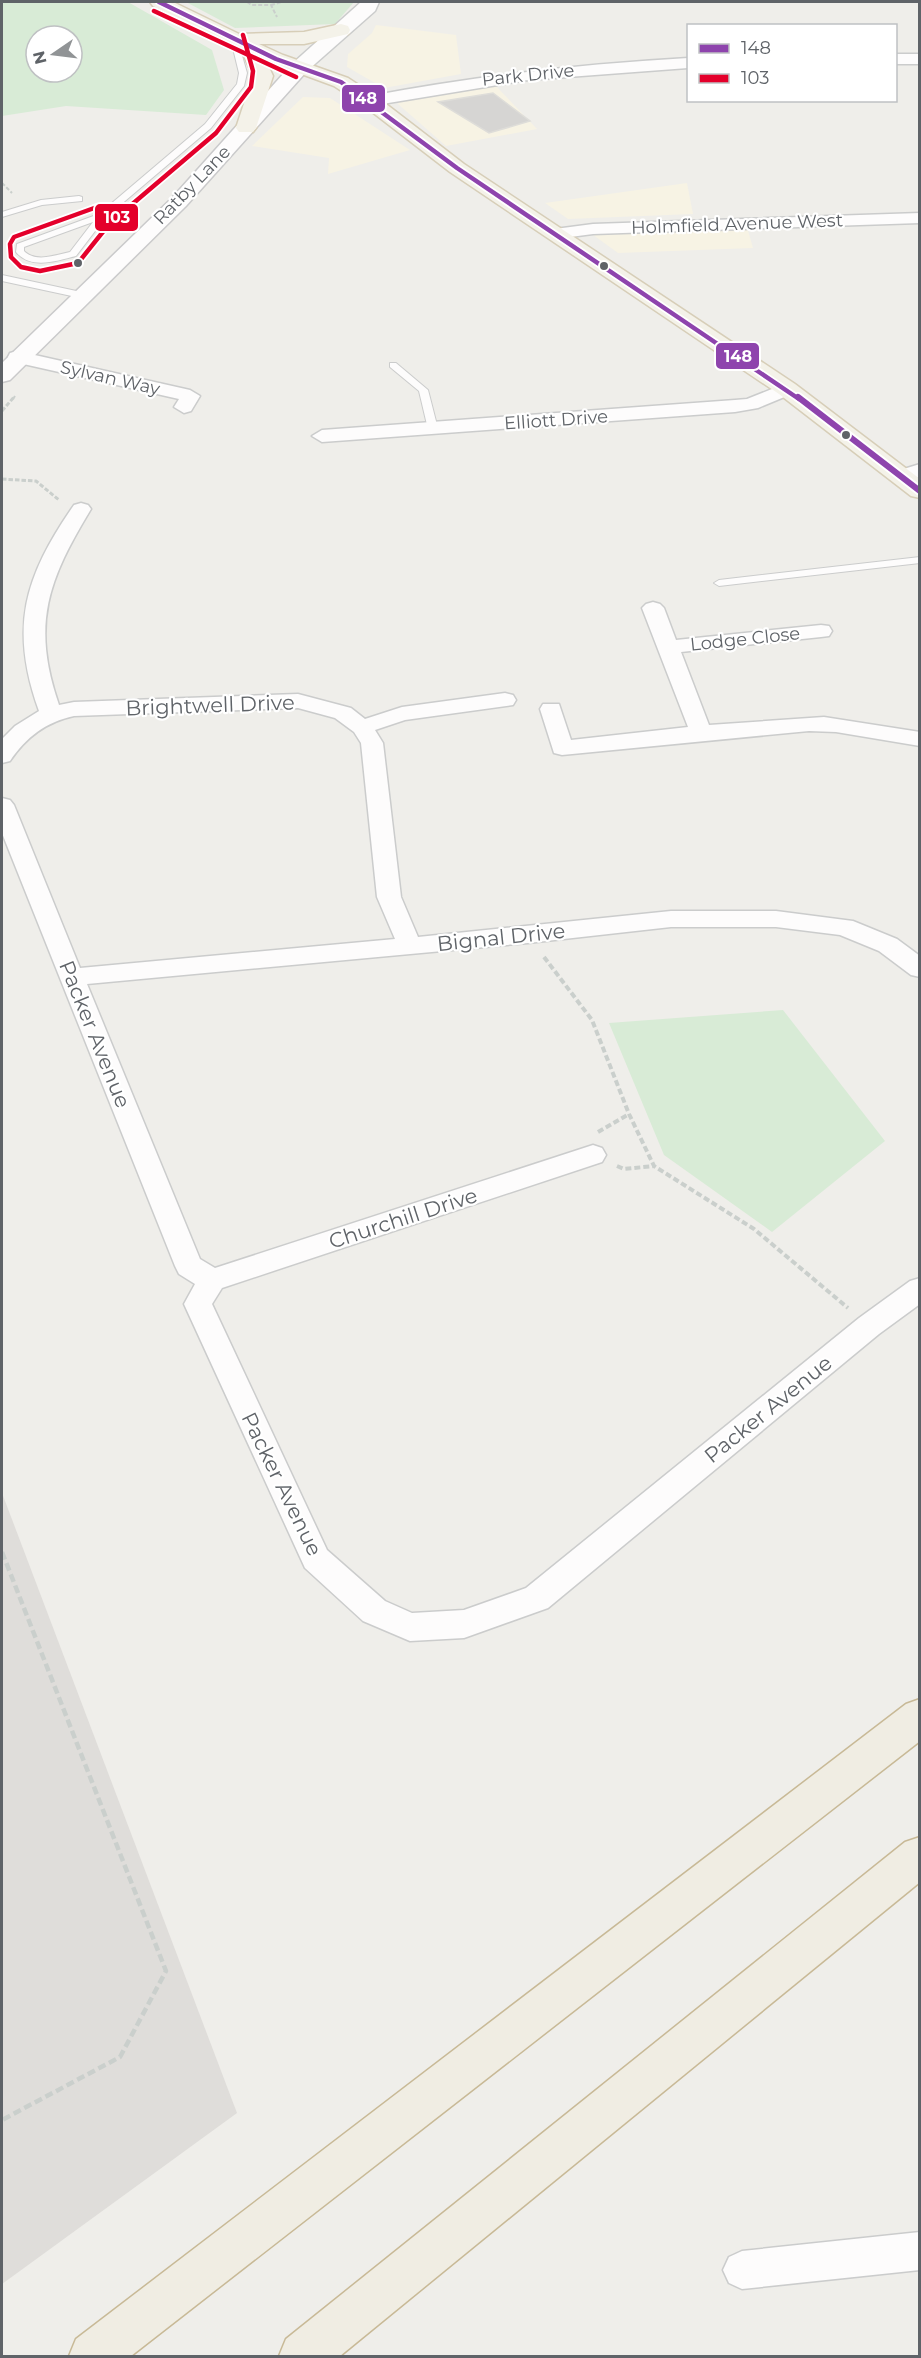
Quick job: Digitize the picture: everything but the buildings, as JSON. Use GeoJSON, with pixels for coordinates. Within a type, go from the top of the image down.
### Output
{"type":"FeatureCollection","features":[{"type":"Feature","properties":{"kind":"highway"},"geometry":{"type":"LineString","coordinates":[[93,2356],[920,1718]]}},
{"type":"Feature","properties":{"kind":"highway"},"geometry":{"type":"LineString","coordinates":[[303,2356],[920,1856]]}},
{"type":"Feature","properties":{"kind":"main road"},"geometry":{"type":"LineString","coordinates":[[159,2],[237,40],[341,82],[370,101],[457,168],[910,473],[920,491]]}},
{"type":"Feature","properties":{"kind":"main road","name":"Ratby Lane"},"geometry":{"type":"LineString","coordinates":[[2,375],[17,357],[179,202],[300,67],[370,2]]}},
{"type":"Feature","properties":{"kind":"main road"},"geometry":{"type":"LineString","coordinates":[[237,40],[296,38],[340,30]]}},
{"type":"Feature","properties":{"kind":"main road"},"geometry":{"type":"LineString","coordinates":[[237,40],[263,76],[246,129]]}},
{"type":"Feature","properties":{"kind":"street"},"geometry":{"type":"LineString","coordinates":[[897,59],[920,59]]}},
{"type":"Feature","properties":{"kind":"street","name":"Park Drive"},"geometry":{"type":"LineString","coordinates":[[370,101],[460,83],[520,75],[687,63]]}},
{"type":"Feature","properties":{"kind":"street","name":"Holmfield Avenue West"},"geometry":{"type":"LineString","coordinates":[[555,234],[593,229],[920,218]]}},
{"type":"Feature","properties":{"kind":"street","name":"Sylvan Way"},"geometry":{"type":"LineString","coordinates":[[17,357],[190,396],[184,407]]}},
{"type":"Feature","properties":{"kind":"street","name":"Elliott Drive"},"geometry":{"type":"LineString","coordinates":[[322,436],[735,406],[751,404],[787,389]]}},
{"type":"Feature","properties":{"kind":"street"},"geometry":{"type":"LineString","coordinates":[[2,756],[7,745],[32,724],[51,714],[39,679],[33,644],[36,613],[58,546],[81,508]]}},
{"type":"Feature","properties":{"kind":"street","name":"Lodge Close"},"geometry":{"type":"LineString","coordinates":[[653,608],[701,733]]}},
{"type":"Feature","properties":{"kind":"street","name":"Lodge Close"},"geometry":{"type":"LineString","coordinates":[[669,647],[821,631]]}},
{"type":"Feature","properties":{"kind":"street","name":"Brightwell Drive"},"geometry":{"type":"LineString","coordinates":[[51,714],[74,709],[282,700],[321,705],[344,713],[362,728]]}},
{"type":"Feature","properties":{"kind":"street"},"geometry":{"type":"LineString","coordinates":[[410,946],[388,897],[372,742],[362,728],[402,714],[505,700]]}},
{"type":"Feature","properties":{"kind":"street"},"geometry":{"type":"LineString","coordinates":[[551,709],[562,748],[701,733],[823,724],[920,739]]}},
{"type":"Feature","properties":{"kind":"street","name":"Packer Avenue"},"geometry":{"type":"LineString","coordinates":[[2,805],[189,1266],[212,1280],[198,1304],[316,1559],[374,1611],[410,1627],[464,1624],[537,1598],[869,1326],[920,1289]]}},
{"type":"Feature","properties":{"kind":"street","name":"Bignal Drive"},"geometry":{"type":"LineString","coordinates":[[72,977],[528,935],[671,919],[777,919],[844,927],[888,945],[920,969]]}},
{"type":"Feature","properties":{"kind":"street","name":"Churchill Drive"},"geometry":{"type":"LineString","coordinates":[[212,1280],[593,1155]]}},
{"type":"Feature","properties":{"kind":"street"},"geometry":{"type":"LineString","coordinates":[[742,2270],[920,2251]]}},
{"type":"Feature","properties":{"kind":"lane"},"geometry":{"type":"LineString","coordinates":[[102,216],[21,246],[20,252],[26,258],[41,261],[73,254],[102,216],[208,126],[241,84],[243,73],[237,40]]}},
{"type":"Feature","properties":{"kind":"lane"},"geometry":{"type":"LineString","coordinates":[[2,215],[41,203],[79,199]]}},
{"type":"Feature","properties":{"kind":"lane"},"geometry":{"type":"LineString","coordinates":[[2,278],[81,296]]}},
{"type":"Feature","properties":{"kind":"lane"},"geometry":{"type":"LineString","coordinates":[[393,365],[423,390],[433,429]]}},
{"type":"Feature","properties":{"kind":"lane"},"geometry":{"type":"LineString","coordinates":[[719,583],[920,560]]}},
{"type":"Feature","properties":{"kind":"path"},"geometry":{"type":"LineString","coordinates":[[271,5],[282,2]]}},
{"type":"Feature","properties":{"kind":"path"},"geometry":{"type":"LineString","coordinates":[[2,479],[36,481],[69,508],[81,508]]}},
{"type":"Feature","properties":{"kind":"path"},"geometry":{"type":"LineString","coordinates":[[528,935],[592,1020],[629,1114],[654,1166],[754,1229],[869,1326]]}},
{"type":"Feature","properties":{"kind":"path"},"geometry":{"type":"LineString","coordinates":[[593,1155],[624,1169],[654,1166]]}},
{"type":"Feature","properties":{"kind":"path"},"geometry":{"type":"LineString","coordinates":[[2,1552],[166,1971],[120,2057],[2,2120]]}},
{"type":"Feature","properties":{"kind":"shaded area"},"geometry":{"type":"Polygon","coordinates":[[[376,25],[456,35],[461,74],[384,88],[347,67],[348,54],[372,33],[376,25]]]}},
{"type":"Feature","properties":{"kind":"shaded area"},"geometry":{"type":"Polygon","coordinates":[[[492,82],[537,129],[446,146],[398,104],[399,100],[492,82]]]}},
{"type":"Feature","properties":{"kind":"shaded area"},"geometry":{"type":"Polygon","coordinates":[[[303,97],[330,98],[410,150],[328,174],[329,158],[252,146],[303,97]]]}},
{"type":"Feature","properties":{"kind":"shaded area"},"geometry":{"type":"Polygon","coordinates":[[[687,183],[693,214],[568,219],[545,203],[687,183]]]}},
{"type":"Feature","properties":{"kind":"shaded area"},"geometry":{"type":"Polygon","coordinates":[[[747,227],[753,248],[618,253],[589,232],[747,227]]]}},
{"type":"Feature","properties":{"kind":"shaded area"},"geometry":{"type":"Polygon","coordinates":[[[2,1493],[237,2113],[2,2284],[2,1493]]]}},
{"type":"Feature","properties":{"kind":"green space"},"geometry":{"type":"Polygon","coordinates":[[[2,2],[128,2],[212,50],[224,90],[206,115],[66,106],[2,116],[2,2]]]}},
{"type":"Feature","properties":{"kind":"green space"},"geometry":{"type":"Polygon","coordinates":[[[186,2],[354,2],[335,24],[235,28],[186,2]]]}},
{"type":"Feature","properties":{"kind":"green space"},"geometry":{"type":"Polygon","coordinates":[[[783,1010],[885,1141],[772,1232],[664,1155],[609,1023],[783,1010]]]}},
{"type":"Feature","properties":{"kind":"transit line","name":"148"},"geometry":{"type":"LineString","coordinates":[[159,2],[276,59],[341,82],[457,168],[787,389],[920,491]]}},
{"type":"Feature","properties":{"kind":"transit line","name":"103"},"geometry":{"type":"LineString","coordinates":[[154,11],[244,55],[296,77]]}},
{"type":"Feature","properties":{"kind":"transit line","name":"103"},"geometry":{"type":"LineString","coordinates":[[97,207],[14,237],[10,244],[11,257],[21,267],[40,271],[78,263],[110,223],[216,133],[251,87],[253,71],[243,35]]}}]}
